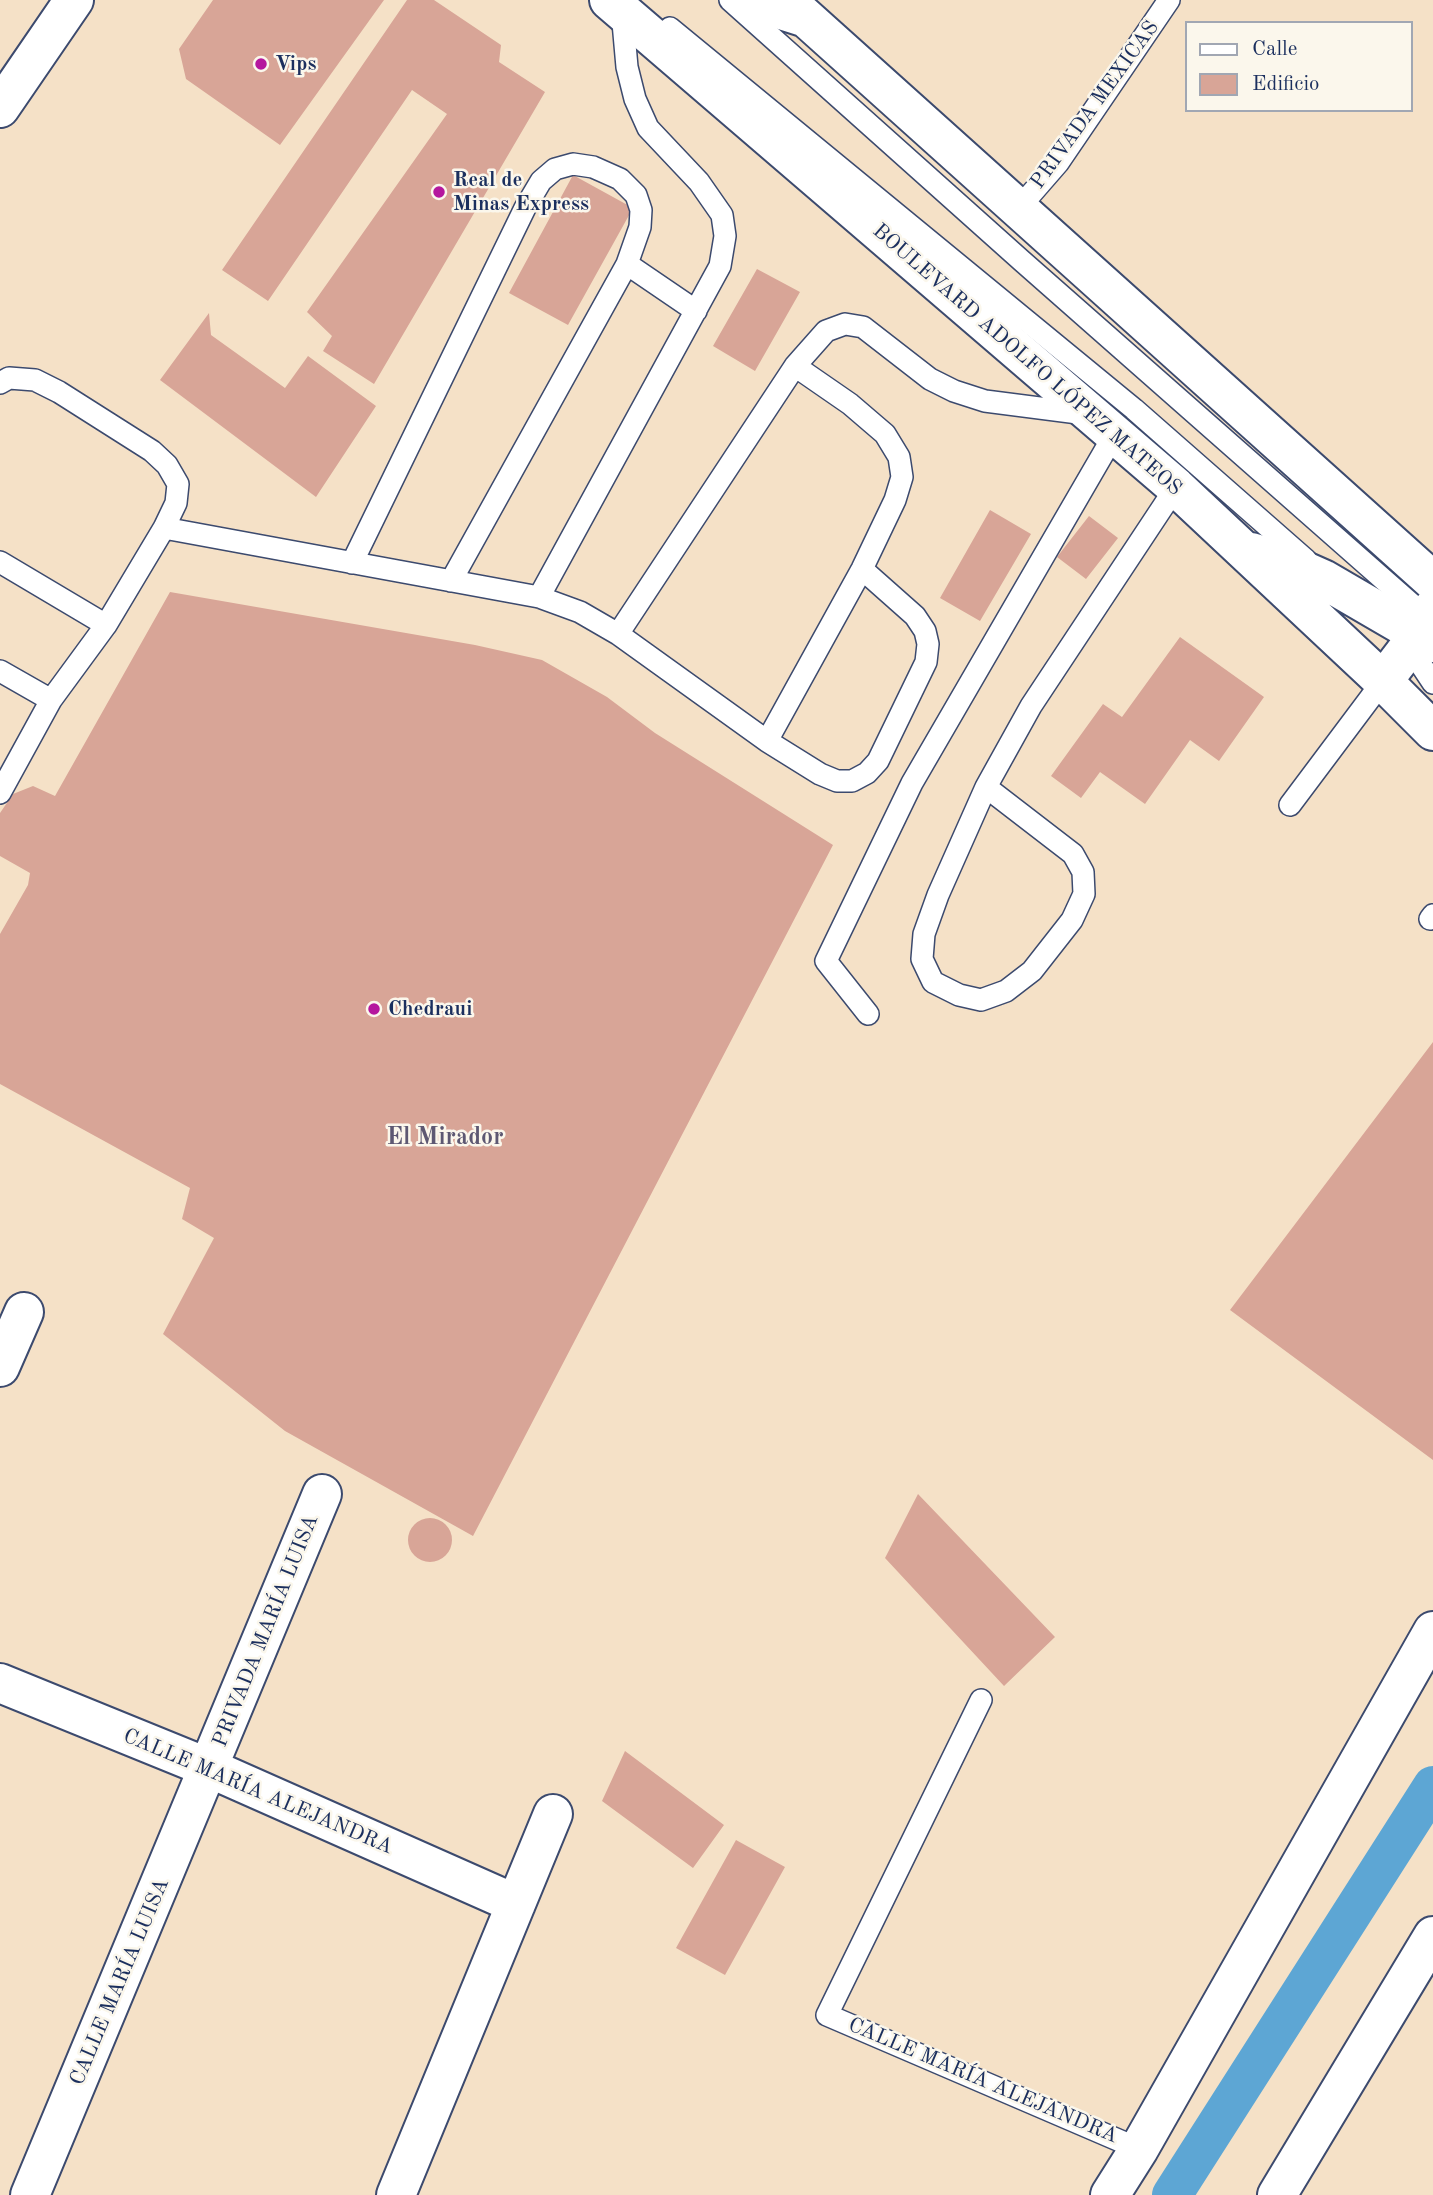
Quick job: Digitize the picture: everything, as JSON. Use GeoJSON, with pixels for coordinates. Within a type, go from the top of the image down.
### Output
{"type":"FeatureCollection","features":[{"type":"Feature","properties":{"kind":"street"},"geometry":{"type":"LineString","coordinates":[[0,108],[74,0]]}},
{"type":"Feature","properties":{"kind":"street"},"geometry":{"type":"LineString","coordinates":[[749,0],[796,9],[1018,209],[1427,622]]}},
{"type":"Feature","properties":{"kind":"street","name":"BOULEVARD ADOLFO LÓPEZ MATEOS"},"geometry":{"type":"LineString","coordinates":[[625,3],[1176,487],[1239,549],[1431,726]]}},
{"type":"Feature","properties":{"kind":"street"},"geometry":{"type":"LineString","coordinates":[[1239,549],[1287,563],[1338,589],[1427,622]]}},
{"type":"Feature","properties":{"kind":"street"},"geometry":{"type":"LineString","coordinates":[[1383,681],[1427,622]]}},
{"type":"Feature","properties":{"kind":"street"},"geometry":{"type":"LineString","coordinates":[[0,1367],[24,1312]]}},
{"type":"Feature","properties":{"kind":"street","name":"PRIVADA MARÍA LUISA"},"geometry":{"type":"LineString","coordinates":[[209,1768],[322,1494]]}},
{"type":"Feature","properties":{"kind":"street"},"geometry":{"type":"LineString","coordinates":[[1110,2195],[1433,1631]]}},
{"type":"Feature","properties":{"kind":"street","name":"CALLE MARÍA ALEJANDRA"},"geometry":{"type":"LineString","coordinates":[[0,1683],[209,1768],[516,1905]]}},
{"type":"Feature","properties":{"kind":"street","name":"CALLE MARÍA LUISA"},"geometry":{"type":"LineString","coordinates":[[30,2195],[209,1768]]}},
{"type":"Feature","properties":{"kind":"street"},"geometry":{"type":"LineString","coordinates":[[396,2195],[553,1814]]}},
{"type":"Feature","properties":{"kind":"street"},"geometry":{"type":"LineString","coordinates":[[1277,2195],[1433,1936]]}},
{"type":"Feature","properties":{"kind":"lane"},"geometry":{"type":"LineString","coordinates":[[730,0],[1427,622],[1433,683]]}},
{"type":"Feature","properties":{"kind":"lane","name":"PRIVADA MEXICAS"},"geometry":{"type":"LineString","coordinates":[[1018,209],[1058,163],[1169,0]]}},
{"type":"Feature","properties":{"kind":"lane"},"geometry":{"type":"LineString","coordinates":[[538,597],[720,266],[725,236],[722,215],[699,182],[648,128],[635,99],[626,67],[625,3]]}},
{"type":"Feature","properties":{"kind":"lane"},"geometry":{"type":"LineString","coordinates":[[625,3],[1134,409],[1338,589]]}},
{"type":"Feature","properties":{"kind":"lane"},"geometry":{"type":"LineString","coordinates":[[352,563],[525,208],[541,181],[555,169],[573,164],[593,167],[620,179],[636,195],[641,210],[640,227],[627,264],[452,581]]}},
{"type":"Feature","properties":{"kind":"lane"},"geometry":{"type":"LineString","coordinates":[[627,264],[696,312]]}},
{"type":"Feature","properties":{"kind":"lane"},"geometry":{"type":"LineString","coordinates":[[618,634],[795,366],[826,331],[845,324],[863,327],[930,379],[954,391],[985,401],[1103,425],[912,783],[826,961],[868,1014]]}},
{"type":"Feature","properties":{"kind":"lane"},"geometry":{"type":"LineString","coordinates":[[767,741],[862,569],[895,500],[902,477],[899,457],[885,434],[850,404],[795,366]]}},
{"type":"Feature","properties":{"kind":"lane"},"geometry":{"type":"LineString","coordinates":[[0,383],[9,379],[35,380],[59,392],[152,451],[167,464],[178,484],[176,503],[164,528],[106,625],[51,700],[0,793]]}},
{"type":"Feature","properties":{"kind":"lane"},"geometry":{"type":"LineString","coordinates":[[986,787],[1073,854],[1083,872],[1084,894],[1072,920],[1032,971],[1006,991],[981,1000],[959,995],[933,982],[922,959],[924,934],[938,895],[986,787],[1031,706],[1176,487]]}},
{"type":"Feature","properties":{"kind":"lane"},"geometry":{"type":"LineString","coordinates":[[164,528],[538,597],[580,612],[618,634],[767,741],[820,774],[837,781],[852,781],[867,773],[878,761],[926,662],[928,644],[925,631],[915,616],[862,569]]}},
{"type":"Feature","properties":{"kind":"lane"},"geometry":{"type":"LineString","coordinates":[[0,562],[106,625]]}},
{"type":"Feature","properties":{"kind":"lane"},"geometry":{"type":"LineString","coordinates":[[0,671],[51,700]]}},
{"type":"Feature","properties":{"kind":"lane"},"geometry":{"type":"LineString","coordinates":[[1290,805],[1383,681]]}},
{"type":"Feature","properties":{"kind":"lane","name":"CALLE MARÍA ALEJANDRA"},"geometry":{"type":"LineString","coordinates":[[981,1700],[827,2015],[1139,2148]]}},
{"type":"Feature","properties":{"kind":"building","name":"Vips"},"geometry":{"type":"Polygon","coordinates":[[[213,0],[384,0],[280,145],[186,79],[179,49],[213,0]]]}},
{"type":"Feature","properties":{"kind":"building","name":"Real de Minas Express"},"geometry":{"type":"Polygon","coordinates":[[[407,0],[434,0],[501,45],[499,62],[545,92],[374,384],[323,351],[332,336],[307,312],[447,114],[412,90],[268,301],[222,270],[407,0]]]}},
{"type":"Feature","properties":{"kind":"building"},"geometry":{"type":"Polygon","coordinates":[[[573,175],[633,208],[568,325],[509,293],[573,175]]]}},
{"type":"Feature","properties":{"kind":"building"},"geometry":{"type":"Polygon","coordinates":[[[757,269],[800,292],[755,371],[713,346],[757,269]]]}},
{"type":"Feature","properties":{"kind":"building"},"geometry":{"type":"Polygon","coordinates":[[[209,313],[211,335],[285,388],[308,356],[376,406],[316,497],[160,380],[209,313]]]}},
{"type":"Feature","properties":{"kind":"building"},"geometry":{"type":"Polygon","coordinates":[[[990,510],[1031,534],[980,621],[940,598],[990,510]]]}},
{"type":"Feature","properties":{"kind":"building"},"geometry":{"type":"Polygon","coordinates":[[[1089,516],[1118,538],[1086,579],[1057,557],[1089,516]]]}},
{"type":"Feature","properties":{"kind":"building","name":"Chedraui"},"geometry":{"type":"Polygon","coordinates":[[[170,592],[475,645],[542,660],[607,697],[655,733],[833,845],[473,1536],[285,1431],[163,1334],[214,1238],[182,1219],[190,1188],[0,1084],[0,934],[28,885],[30,873],[0,856],[0,813],[13,794],[33,786],[55,796],[170,592]]]}},
{"type":"Feature","properties":{"kind":"building"},"geometry":{"type":"Polygon","coordinates":[[[1180,637],[1264,697],[1219,761],[1190,740],[1145,804],[1100,772],[1081,798],[1051,776],[1103,704],[1122,717],[1180,637]]]}},
{"type":"Feature","properties":{"kind":"building"},"geometry":{"type":"Polygon","coordinates":[[[1433,1042],[1433,1460],[1230,1310],[1433,1042]]]}},
{"type":"Feature","properties":{"kind":"building"},"geometry":{"type":"Polygon","coordinates":[[[918,1494],[1055,1637],[1004,1686],[885,1558],[918,1494]]]}},
{"type":"Feature","properties":{"kind":"building"},"geometry":{"type":"Polygon","coordinates":[[[430,1518],[445,1525],[452,1540],[445,1555],[430,1562],[415,1555],[408,1540],[415,1525],[430,1518]]]}},
{"type":"Feature","properties":{"kind":"building"},"geometry":{"type":"Polygon","coordinates":[[[625,1751],[724,1825],[693,1868],[602,1801],[625,1751]]]}},
{"type":"Feature","properties":{"kind":"building"},"geometry":{"type":"Polygon","coordinates":[[[736,1840],[785,1867],[725,1975],[676,1948],[736,1840]]]}},
{"type":"Feature","properties":{"kind":"waterway"},"geometry":{"type":"LineString","coordinates":[[1172,2195],[1433,1786]]}},
{"type":"Feature","properties":{"kind":"place","name":"Vips"},"geometry":{"type":"Point","coordinates":[261,64]}},
{"type":"Feature","properties":{"kind":"place","name":"Real de Minas Express"},"geometry":{"type":"Point","coordinates":[439,192]}},
{"type":"Feature","properties":{"kind":"place","name":"Chedraui"},"geometry":{"type":"Point","coordinates":[374,1009]}},
{"type":"Feature","properties":{"kind":"district","name":"El Mirador"},"geometry":{"type":"Point","coordinates":[445,1138]}}]}
